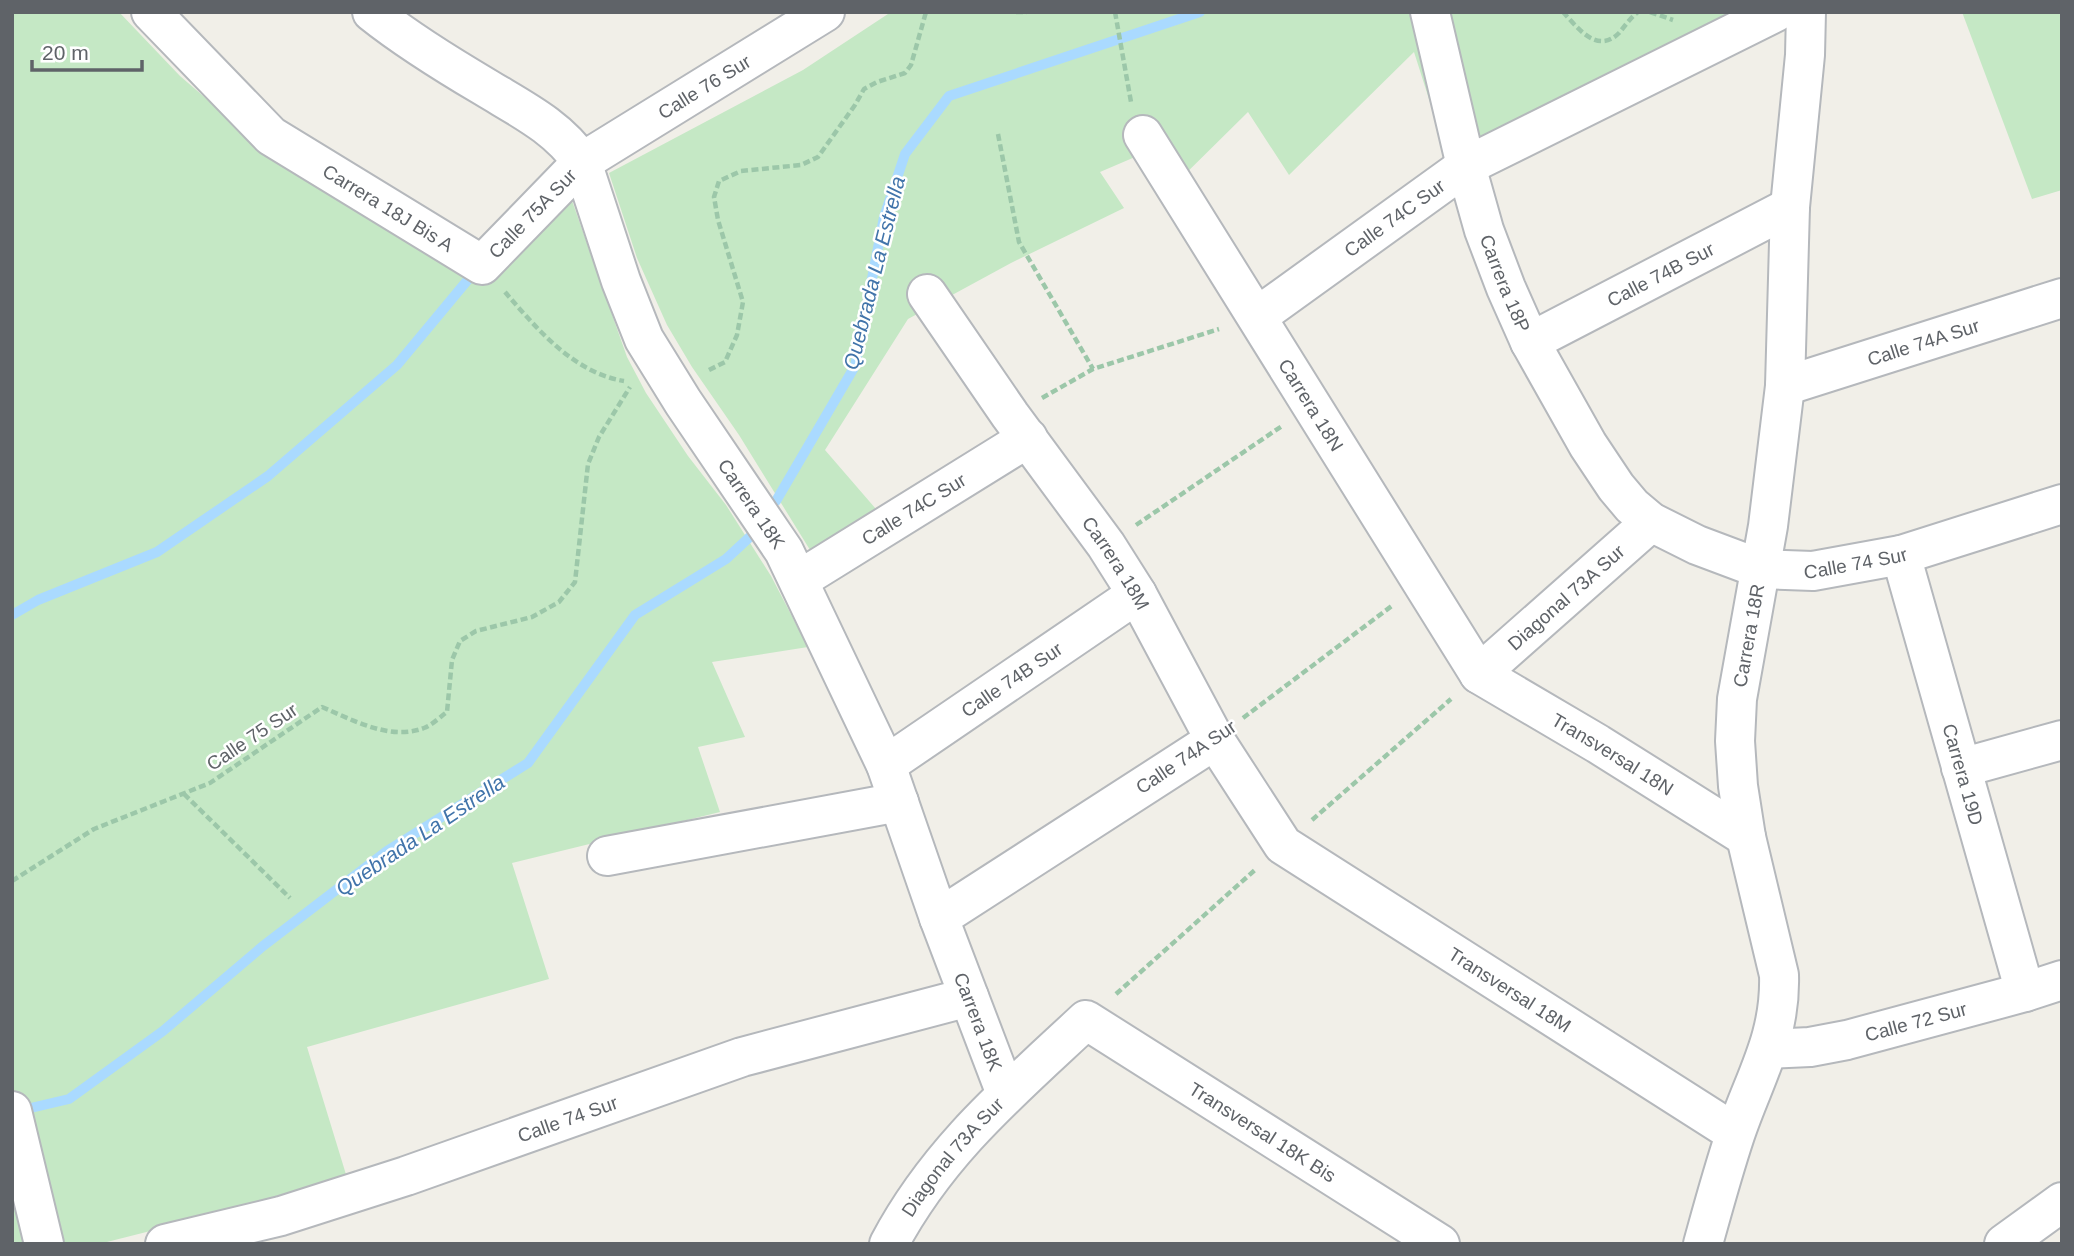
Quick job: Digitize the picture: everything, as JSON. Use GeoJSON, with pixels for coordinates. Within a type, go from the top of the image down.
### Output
{"type":"FeatureCollection","features":[{"type":"Feature","properties":{"kind":"street","name":"Carrera 18J Bis A"},"geometry":{"type":"LineString","coordinates":[[151,12],[271,136],[482,265]]}},
{"type":"Feature","properties":{"kind":"street","name":"Calle 76 Sur"},"geometry":{"type":"LineString","coordinates":[[582,162],[825,12]]}},
{"type":"Feature","properties":{"kind":"street","name":"Carrera 18P"},"geometry":{"type":"LineString","coordinates":[[1430,12],[1484,230],[1530,342],[1588,445],[1616,487],[1632,506],[1651,522]]}},
{"type":"Feature","properties":{"kind":"street","name":"Calle 74C Sur"},"geometry":{"type":"LineString","coordinates":[[1258,316],[1466,166],[1776,12]]}},
{"type":"Feature","properties":{"kind":"street","name":"Carrera 18R"},"geometry":{"type":"LineString","coordinates":[[1703,1244],[1735,1133],[1769,1049],[1780,998],[1779,975],[1746,837],[1735,752],[1737,699],[1776,478],[1785,386],[1790,207],[1807,12]]}},
{"type":"Feature","properties":{"kind":"street","name":"Carrera 18K"},"geometry":{"type":"LineString","coordinates":[[392,17],[442,61],[553,128],[582,162],[644,339],[784,551],[886,765],[939,918],[1006,1094]]}},
{"type":"Feature","properties":{"kind":"street","name":"Carrera 18N"},"geometry":{"type":"LineString","coordinates":[[1143,135],[1479,674]]}},
{"type":"Feature","properties":{"kind":"street","name":"Calle 75A Sur"},"geometry":{"type":"LineString","coordinates":[[482,265],[582,162]]}},
{"type":"Feature","properties":{"kind":"street","name":"Calle 74B Sur"},"geometry":{"type":"LineString","coordinates":[[1530,342],[1790,207]]}},
{"type":"Feature","properties":{"kind":"street","name":"Carrera 18M"},"geometry":{"type":"LineString","coordinates":[[927,294],[1019,427],[1106,545],[1137,594],[1215,740],[1283,845]]}},
{"type":"Feature","properties":{"kind":"street","name":"Calle 74A Sur"},"geometry":{"type":"LineString","coordinates":[[1785,386],[2062,298]]}},
{"type":"Feature","properties":{"kind":"street","name":"Calle 74C Sur"},"geometry":{"type":"LineString","coordinates":[[799,580],[1019,427]]}},
{"type":"Feature","properties":{"kind":"street","name":"Calle 74 Sur"},"geometry":{"type":"LineString","coordinates":[[1651,522],[1708,550],[1761,569],[1813,571],[1901,555],[2062,504]]}},
{"type":"Feature","properties":{"kind":"street","name":"Diagonal 73A Sur"},"geometry":{"type":"LineString","coordinates":[[1479,674],[1651,522]]}},
{"type":"Feature","properties":{"kind":"street","name":"Carrera 19D"},"geometry":{"type":"LineString","coordinates":[[1901,555],[2025,992]]}},
{"type":"Feature","properties":{"kind":"street","name":"Calle 74B Sur"},"geometry":{"type":"LineString","coordinates":[[886,765],[1137,594]]}},
{"type":"Feature","properties":{"kind":"street","name":"Transversal 18N"},"geometry":{"type":"LineString","coordinates":[[1479,674],[1598,744],[1746,837]]}},
{"type":"Feature","properties":{"kind":"street","name":"Calle 74A Sur"},"geometry":{"type":"LineString","coordinates":[[939,918],[1215,740]]}},
{"type":"Feature","properties":{"kind":"street"},"geometry":{"type":"LineString","coordinates":[[1961,768],[2062,740]]}},
{"type":"Feature","properties":{"kind":"street"},"geometry":{"type":"LineString","coordinates":[[607,856],[899,802]]}},
{"type":"Feature","properties":{"kind":"street","name":"Transversal 18M"},"geometry":{"type":"LineString","coordinates":[[1283,845],[1735,1133]]}},
{"type":"Feature","properties":{"kind":"street","name":"Calle 72 Sur"},"geometry":{"type":"LineString","coordinates":[[1769,1049],[1810,1047],[1847,1040],[2062,980]]}},
{"type":"Feature","properties":{"kind":"street","name":"Calle 74 Sur"},"geometry":{"type":"LineString","coordinates":[[165,1244],[286,1230],[406,1177],[742,1057],[969,997]]}},
{"type":"Feature","properties":{"kind":"street","name":"Diagonal 73A Sur"},"geometry":{"type":"LineString","coordinates":[[889,1244],[901,1222],[952,1150],[1006,1094],[1086,1020]]}},
{"type":"Feature","properties":{"kind":"street","name":"Transversal 18K Bis"},"geometry":{"type":"LineString","coordinates":[[1086,1020],[1440,1244]]}},
{"type":"Feature","properties":{"kind":"street"},"geometry":{"type":"LineString","coordinates":[[15,1123],[44,1244]]}},
{"type":"Feature","properties":{"kind":"street"},"geometry":{"type":"LineString","coordinates":[[2004,1244],[2062,1202]]}},
{"type":"Feature","properties":{"kind":"path"},"geometry":{"type":"LineString","coordinates":[[674,388],[725,362],[737,335],[743,302],[718,220],[714,197],[719,181],[741,171],[801,165],[818,157],[864,89],[905,73],[911,65],[926,12]]}},
{"type":"Feature","properties":{"kind":"path"},"geometry":{"type":"LineString","coordinates":[[1016,12],[1027,12]]}},
{"type":"Feature","properties":{"kind":"path"},"geometry":{"type":"LineString","coordinates":[[1115,12],[1122,62]]}},
{"type":"Feature","properties":{"kind":"path"},"geometry":{"type":"LineString","coordinates":[[1563,12],[1588,39],[1605,41],[1616,36],[1638,12]]}},
{"type":"Feature","properties":{"kind":"path"},"geometry":{"type":"LineString","coordinates":[[1650,12],[1676,21]]}},
{"type":"Feature","properties":{"kind":"path"},"geometry":{"type":"LineString","coordinates":[[998,134],[1019,242],[1093,369]]}},
{"type":"Feature","properties":{"kind":"path","name":"Calle 75 Sur"},"geometry":{"type":"LineString","coordinates":[[12,881],[94,829],[218,778],[322,707],[358,723],[397,734],[426,728],[447,712],[452,660],[460,641],[477,631],[532,617],[559,601],[575,582],[589,464],[599,437],[628,389],[636,383],[608,378],[583,366],[533,324],[482,265]]}},
{"type":"Feature","properties":{"kind":"path"},"geometry":{"type":"LineString","coordinates":[[1019,427],[1093,369],[1258,316]]}},
{"type":"Feature","properties":{"kind":"path"},"geometry":{"type":"LineString","coordinates":[[1106,545],[1313,406]]}},
{"type":"Feature","properties":{"kind":"path","name":"Calle 74A Sur"},"geometry":{"type":"LineString","coordinates":[[1215,740],[1422,582]]}},
{"type":"Feature","properties":{"kind":"path"},"geometry":{"type":"LineString","coordinates":[[184,794],[290,898]]}},
{"type":"Feature","properties":{"kind":"green space"},"geometry":{"type":"Polygon","coordinates":[[[12,12],[119,12],[180,76],[266,150],[482,286],[570,195],[627,357],[646,393],[688,456],[726,505],[771,576],[808,647],[712,662],[745,737],[698,747],[720,812],[512,863],[549,979],[307,1047],[348,1181],[99,1244],[12,1244],[12,12]]]}},
{"type":"Feature","properties":{"kind":"green space"},"geometry":{"type":"Polygon","coordinates":[[[891,12],[1748,12],[1449,162],[1414,52],[1289,175],[1248,112],[1166,193],[1142,154],[1100,172],[1124,208],[1011,263],[908,319],[825,450],[882,516],[815,558],[667,325],[637,258],[609,173],[803,70],[891,12]]]}},
{"type":"Feature","properties":{"kind":"green space"},"geometry":{"type":"Polygon","coordinates":[[[1962,12],[2062,12],[2062,190],[2032,199],[1962,12]]]}},
{"type":"Feature","properties":{"kind":"waterway","name":"Quebrada La Estrella"},"geometry":{"type":"LineString","coordinates":[[776,501],[855,366],[884,217],[905,154],[949,96],[1200,12]]}},
{"type":"Feature","properties":{"kind":"waterway","name":"Quebrada La Estrella"},"geometry":{"type":"LineString","coordinates":[[12,615],[38,600],[157,552],[268,476],[397,365],[471,276]]}},
{"type":"Feature","properties":{"kind":"waterway","name":"Quebrada La Estrella"},"geometry":{"type":"LineString","coordinates":[[18,1111],[69,1099],[163,1031],[263,946],[387,851],[528,763],[635,615],[726,559],[753,534]]}}]}
